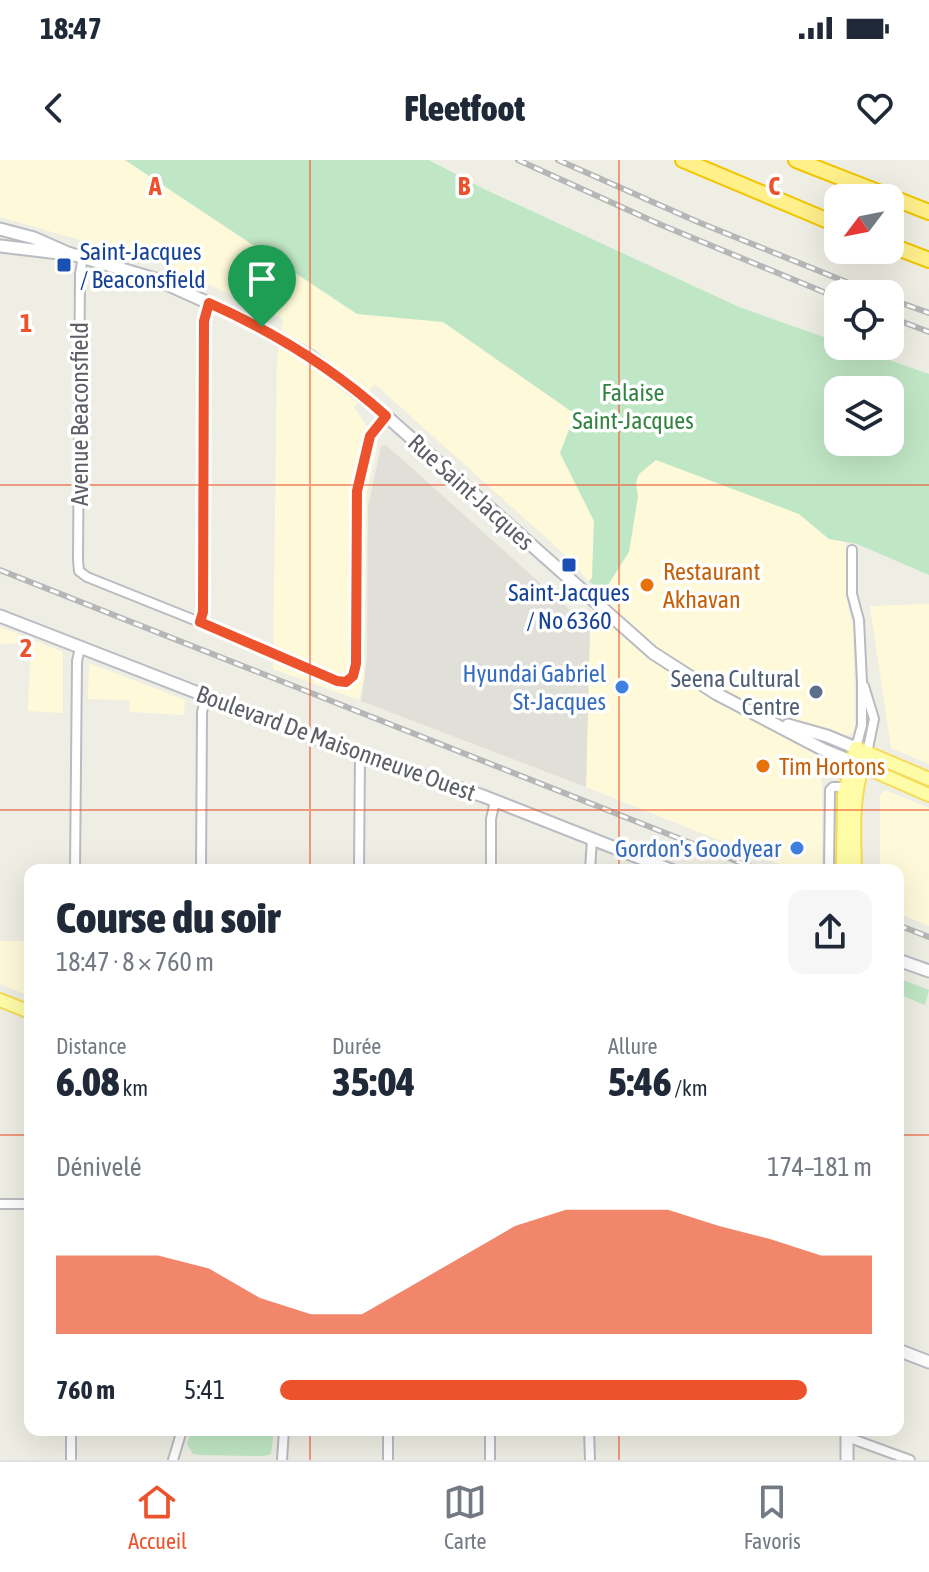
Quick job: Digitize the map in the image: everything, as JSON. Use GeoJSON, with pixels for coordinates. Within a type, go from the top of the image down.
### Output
{"type":"FeatureCollection","features":[{"type":"Feature","properties":{"kind":"highway"},"geometry":{"type":"LineString","coordinates":[[683,160],[824,219]]}},
{"type":"Feature","properties":{"kind":"highway"},"geometry":{"type":"LineString","coordinates":[[796,160],[929,212]]}},
{"type":"Feature","properties":{"kind":"highway"},"geometry":{"type":"LineString","coordinates":[[904,250],[929,260]]}},
{"type":"Feature","properties":{"kind":"main road","name":"Rue Saint-Jacques"},"geometry":{"type":"LineString","coordinates":[[0,229],[155,279],[251,322],[298,349],[386,416],[644,646],[690,679],[824,750],[929,795]]}},
{"type":"Feature","properties":{"kind":"main road","name":"Rue Saint-Jacques"},"geometry":{"type":"LineString","coordinates":[[0,246],[32,252],[68,253]]}},
{"type":"Feature","properties":{"kind":"main road","name":"Boulevard De Maisonneuve Ouest"},"geometry":{"type":"LineString","coordinates":[[0,616],[360,756],[495,801],[656,864]]}},
{"type":"Feature","properties":{"kind":"main road","name":"Rue Saint-Jacques"},"geometry":{"type":"LineString","coordinates":[[771,721],[827,736],[929,779]]}},
{"type":"Feature","properties":{"kind":"main road"},"geometry":{"type":"LineString","coordinates":[[855,864],[854,800],[861,750]]}},
{"type":"Feature","properties":{"kind":"main road"},"geometry":{"type":"LineString","coordinates":[[843,864],[845,787],[857,764]]}},
{"type":"Feature","properties":{"kind":"main road"},"geometry":{"type":"LineString","coordinates":[[904,962],[929,971]]}},
{"type":"Feature","properties":{"kind":"main road"},"geometry":{"type":"LineString","coordinates":[[0,1000],[24,1010]]}},
{"type":"Feature","properties":{"kind":"main road"},"geometry":{"type":"LineString","coordinates":[[904,1352],[929,1362]]}},
{"type":"Feature","properties":{"kind":"main road"},"geometry":{"type":"LineString","coordinates":[[847,1436],[847,1460]]}},
{"type":"Feature","properties":{"kind":"street","name":"Avenue Beaconsfield"},"geometry":{"type":"LineString","coordinates":[[83,257],[80,274],[79,571],[87,577],[200,622]]}},
{"type":"Feature","properties":{"kind":"street"},"geometry":{"type":"LineString","coordinates":[[209,303],[204,321],[203,612],[200,622],[337,681],[350,680],[356,660],[357,491],[370,436],[386,416]]}},
{"type":"Feature","properties":{"kind":"street"},"geometry":{"type":"LineString","coordinates":[[852,550],[852,594],[859,620],[862,682],[874,719],[861,750]]}},
{"type":"Feature","properties":{"kind":"street"},"geometry":{"type":"LineString","coordinates":[[75,864],[77,661],[80,648]]}},
{"type":"Feature","properties":{"kind":"street"},"geometry":{"type":"LineString","coordinates":[[201,864],[202,717],[206,697]]}},
{"type":"Feature","properties":{"kind":"street"},"geometry":{"type":"LineString","coordinates":[[359,864],[360,756]]}},
{"type":"Feature","properties":{"kind":"street"},"geometry":{"type":"LineString","coordinates":[[829,864],[830,790],[845,787]]}},
{"type":"Feature","properties":{"kind":"street"},"geometry":{"type":"LineString","coordinates":[[491,864],[491,819],[495,801]]}},
{"type":"Feature","properties":{"kind":"street"},"geometry":{"type":"LineString","coordinates":[[590,864],[592,839]]}},
{"type":"Feature","properties":{"kind":"street"},"geometry":{"type":"LineString","coordinates":[[0,1204],[24,1204]]}},
{"type":"Feature","properties":{"kind":"street"},"geometry":{"type":"LineString","coordinates":[[71,1436],[71,1460]]}},
{"type":"Feature","properties":{"kind":"street"},"geometry":{"type":"LineString","coordinates":[[173,1460],[180,1436]]}},
{"type":"Feature","properties":{"kind":"street"},"geometry":{"type":"LineString","coordinates":[[282,1460],[284,1436]]}},
{"type":"Feature","properties":{"kind":"street"},"geometry":{"type":"LineString","coordinates":[[388,1436],[388,1460]]}},
{"type":"Feature","properties":{"kind":"street"},"geometry":{"type":"LineString","coordinates":[[490,1436],[490,1460]]}},
{"type":"Feature","properties":{"kind":"street"},"geometry":{"type":"LineString","coordinates":[[589,1436],[590,1460]]}},
{"type":"Feature","properties":{"kind":"street"},"geometry":{"type":"LineString","coordinates":[[854,1436],[910,1460]]}},
{"type":"Feature","properties":{"kind":"shaded area"},"geometry":{"type":"Polygon","coordinates":[[[0,160],[125,160],[357,314],[443,322],[575,414],[560,453],[594,521],[592,579],[589,581],[562,552],[375,384],[354,407],[378,443],[367,493],[364,678],[359,700],[273,669],[277,358],[283,319],[167,265],[0,217],[0,160]]]}},
{"type":"Feature","properties":{"kind":"shaded area"},"geometry":{"type":"Polygon","coordinates":[[[386,445],[590,628],[586,787],[361,701],[367,660],[368,506],[381,447],[386,445]]]}},
{"type":"Feature","properties":{"kind":"shaded area"},"geometry":{"type":"Polygon","coordinates":[[[656,460],[799,514],[829,539],[846,542],[846,597],[853,628],[855,727],[851,734],[846,735],[828,729],[822,760],[822,864],[779,864],[586,787],[590,628],[638,497],[636,482],[639,474],[656,460]]]}},
{"type":"Feature","properties":{"kind":"shaded area"},"geometry":{"type":"Polygon","coordinates":[[[929,604],[929,764],[891,748],[870,606],[929,604]]]}},
{"type":"Feature","properties":{"kind":"shaded area"},"geometry":{"type":"Polygon","coordinates":[[[0,627],[23,636],[23,643],[0,644],[0,627]]]}},
{"type":"Feature","properties":{"kind":"shaded area"},"geometry":{"type":"Polygon","coordinates":[[[31,639],[63,652],[63,713],[28,711],[31,639]]]}},
{"type":"Feature","properties":{"kind":"shaded area"},"geometry":{"type":"Polygon","coordinates":[[[89,663],[185,700],[184,715],[129,712],[130,700],[88,699],[89,663]]]}},
{"type":"Feature","properties":{"kind":"shaded area"},"geometry":{"type":"Polygon","coordinates":[[[885,790],[929,808],[929,926],[904,916],[904,864],[880,864],[880,795],[885,790]]]}},
{"type":"Feature","properties":{"kind":"shaded area"},"geometry":{"type":"Polygon","coordinates":[[[0,941],[24,941],[24,994],[0,984],[0,941]]]}},
{"type":"Feature","properties":{"kind":"green space","name":"Falaise Saint-Jacques"},"geometry":{"type":"Polygon","coordinates":[[[125,160],[429,160],[482,188],[739,307],[824,337],[824,360],[890,360],[929,374],[929,575],[857,544],[829,539],[799,514],[656,460],[639,474],[629,552],[603,593],[589,581],[592,578],[594,521],[560,453],[575,414],[443,322],[357,314],[125,160]]]}},
{"type":"Feature","properties":{"kind":"green space"},"geometry":{"type":"Polygon","coordinates":[[[904,980],[929,990],[925,1005],[904,996],[904,980]]]}},
{"type":"Feature","properties":{"kind":"green space"},"geometry":{"type":"Polygon","coordinates":[[[190,1436],[273,1436],[271,1454],[264,1456],[199,1455],[193,1454],[187,1444],[190,1436]]]}},
{"type":"Feature","properties":{"kind":"railway"},"geometry":{"type":"LineString","coordinates":[[518,160],[659,224],[824,292]]}},
{"type":"Feature","properties":{"kind":"railway"},"geometry":{"type":"LineString","coordinates":[[558,160],[698,222],[841,280]]}},
{"type":"Feature","properties":{"kind":"railway"},"geometry":{"type":"LineString","coordinates":[[904,304],[929,313]]}},
{"type":"Feature","properties":{"kind":"railway"},"geometry":{"type":"LineString","coordinates":[[904,322],[929,332]]}},
{"type":"Feature","properties":{"kind":"railway"},"geometry":{"type":"LineString","coordinates":[[0,570],[744,864]]}},
{"type":"Feature","properties":{"kind":"railway"},"geometry":{"type":"LineString","coordinates":[[904,927],[929,937]]}},
{"type":"Feature","properties":{"kind":"place","name":"Saint-Jacques / Beaconsfield"},"geometry":{"type":"Point","coordinates":[64,265]}},
{"type":"Feature","properties":{"kind":"place","name":"Saint-Jacques / No 6360"},"geometry":{"type":"Point","coordinates":[569,565]}},
{"type":"Feature","properties":{"kind":"place","name":"Restaurant Akhavan"},"geometry":{"type":"Point","coordinates":[647,585]}},
{"type":"Feature","properties":{"kind":"place","name":"Hyundai Gabriel St-Jacques"},"geometry":{"type":"Point","coordinates":[622,687]}},
{"type":"Feature","properties":{"kind":"place","name":"Seena Cultural Centre"},"geometry":{"type":"Point","coordinates":[816,692]}},
{"type":"Feature","properties":{"kind":"place","name":"Tim Hortons"},"geometry":{"type":"Point","coordinates":[763,766]}},
{"type":"Feature","properties":{"kind":"place","name":"Gordon's Goodyear"},"geometry":{"type":"Point","coordinates":[797,848]}},
{"type":"Feature","properties":{"kind":"route"},"geometry":{"type":"LineString","coordinates":[[209,303],[262,327],[331,371],[386,416],[370,436],[357,491],[356,664],[353,676],[346,682],[337,681],[200,622],[203,612],[205,315],[209,303]]}}]}
